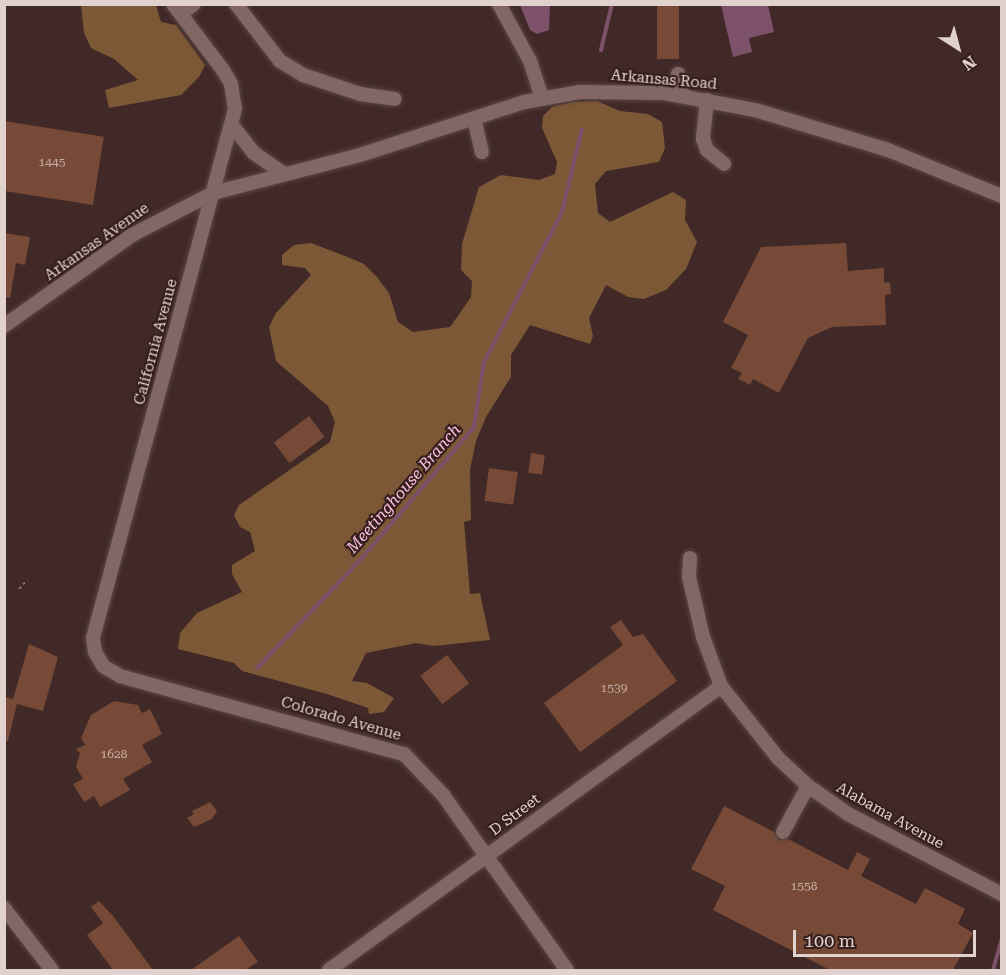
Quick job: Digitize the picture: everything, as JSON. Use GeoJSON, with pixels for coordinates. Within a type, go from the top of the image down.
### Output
{"type":"FeatureCollection","features":[{"type":"Feature","properties":{"kind":"street"},"geometry":{"type":"LineString","coordinates":[[177,9],[194,4]]}},
{"type":"Feature","properties":{"kind":"street"},"geometry":{"type":"LineString","coordinates":[[236,4],[280,61],[303,75],[360,94],[395,99]]}},
{"type":"Feature","properties":{"kind":"street"},"geometry":{"type":"LineString","coordinates":[[499,4],[530,61],[542,99]]}},
{"type":"Feature","properties":{"kind":"street","name":"California Avenue"},"geometry":{"type":"LineString","coordinates":[[102,607],[232,125],[236,100],[231,84],[177,9]]}},
{"type":"Feature","properties":{"kind":"street"},"geometry":{"type":"LineString","coordinates":[[678,74],[682,96]]}},
{"type":"Feature","properties":{"kind":"street","name":"Arkansas Road"},"geometry":{"type":"LineString","coordinates":[[213,193],[542,99],[602,91],[682,96],[707,100],[819,127],[1002,196]]}},
{"type":"Feature","properties":{"kind":"street"},"geometry":{"type":"LineString","coordinates":[[707,100],[703,140],[707,150],[724,164]]}},
{"type":"Feature","properties":{"kind":"street"},"geometry":{"type":"LineString","coordinates":[[474,117],[482,152]]}},
{"type":"Feature","properties":{"kind":"street"},"geometry":{"type":"LineString","coordinates":[[232,125],[254,153],[284,174]]}},
{"type":"Feature","properties":{"kind":"street","name":"Arkansas Avenue"},"geometry":{"type":"LineString","coordinates":[[4,326],[132,235],[213,193]]}},
{"type":"Feature","properties":{"kind":"street","name":"Alabama Avenue"},"geometry":{"type":"LineString","coordinates":[[690,558],[690,577],[703,637],[721,686],[770,750],[808,786],[848,814],[1002,894]]}},
{"type":"Feature","properties":{"kind":"street","name":"Colorado Avenue"},"geometry":{"type":"LineString","coordinates":[[102,607],[93,643],[97,657],[107,669],[404,754],[437,788],[567,970]]}},
{"type":"Feature","properties":{"kind":"street","name":"D Street"},"geometry":{"type":"LineString","coordinates":[[329,970],[721,686]]}},
{"type":"Feature","properties":{"kind":"street"},"geometry":{"type":"LineString","coordinates":[[783,832],[808,786]]}},
{"type":"Feature","properties":{"kind":"street"},"geometry":{"type":"LineString","coordinates":[[4,908],[52,970]]}},
{"type":"Feature","properties":{"kind":"street"},"geometry":{"type":"LineString","coordinates":[[4,933],[17,925]]}},
{"type":"Feature","properties":{"kind":"path"},"geometry":{"type":"LineString","coordinates":[[19,589],[27,580]]}},
{"type":"Feature","properties":{"kind":"shaded area"},"geometry":{"type":"Polygon","coordinates":[[[81,5],[156,5],[161,22],[176,25],[205,65],[199,77],[181,95],[109,108],[105,90],[138,80],[114,59],[91,48],[84,33],[81,5]]]}},
{"type":"Feature","properties":{"kind":"shaded area"},"geometry":{"type":"Polygon","coordinates":[[[520,5],[550,5],[549,30],[537,34],[530,30],[520,5]]]}},
{"type":"Feature","properties":{"kind":"shaded area"},"geometry":{"type":"Polygon","coordinates":[[[721,5],[768,5],[774,32],[749,38],[752,52],[733,57],[721,5]]]}},
{"type":"Feature","properties":{"kind":"shaded area"},"geometry":{"type":"Polygon","coordinates":[[[597,101],[620,111],[648,114],[662,122],[665,148],[659,162],[606,171],[595,184],[598,213],[610,222],[673,192],[686,200],[685,220],[697,242],[686,269],[666,290],[644,299],[628,297],[606,285],[589,318],[593,336],[590,344],[530,325],[511,355],[511,377],[486,417],[476,441],[470,470],[471,520],[464,522],[470,594],[480,593],[490,640],[434,646],[416,643],[366,653],[352,681],[367,683],[394,698],[384,712],[369,714],[368,708],[327,694],[242,671],[234,663],[178,649],[180,633],[197,613],[242,592],[232,574],[232,565],[255,551],[250,532],[240,527],[234,515],[239,505],[330,442],[335,422],[328,406],[276,361],[269,327],[276,313],[311,275],[305,268],[282,265],[282,255],[294,245],[311,243],[364,264],[389,293],[398,322],[413,332],[450,327],[471,297],[472,281],[461,270],[462,244],[479,187],[501,175],[539,180],[555,174],[557,162],[542,128],[543,116],[552,107],[571,102],[597,101]]]}},
{"type":"Feature","properties":{"kind":"building"},"geometry":{"type":"Polygon","coordinates":[[[657,4],[679,4],[679,59],[657,59],[657,4]]]}},
{"type":"Feature","properties":{"kind":"building"},"geometry":{"type":"Polygon","coordinates":[[[4,121],[104,137],[93,205],[4,191],[4,121]]]}},
{"type":"Feature","properties":{"kind":"building"},"geometry":{"type":"Polygon","coordinates":[[[4,233],[30,237],[25,265],[16,263],[10,298],[4,297],[4,233]]]}},
{"type":"Feature","properties":{"kind":"building"},"geometry":{"type":"Polygon","coordinates":[[[846,243],[848,271],[884,268],[884,282],[890,283],[891,294],[885,295],[886,325],[832,327],[808,338],[779,393],[753,379],[750,385],[738,379],[742,373],[731,368],[748,335],[723,322],[761,247],[846,243]]]}},
{"type":"Feature","properties":{"kind":"building"},"geometry":{"type":"Polygon","coordinates":[[[309,416],[325,437],[290,463],[274,442],[309,416]]]}},
{"type":"Feature","properties":{"kind":"building"},"geometry":{"type":"Polygon","coordinates":[[[531,453],[545,455],[542,475],[528,473],[531,453]]]}},
{"type":"Feature","properties":{"kind":"building"},"geometry":{"type":"Polygon","coordinates":[[[489,468],[518,472],[513,505],[484,501],[489,468]]]}},
{"type":"Feature","properties":{"kind":"building"},"geometry":{"type":"Polygon","coordinates":[[[621,620],[633,637],[643,634],[677,681],[580,752],[544,703],[623,645],[610,627],[621,620]]]}},
{"type":"Feature","properties":{"kind":"building"},"geometry":{"type":"Polygon","coordinates":[[[29,644],[58,657],[43,711],[17,704],[8,741],[4,741],[4,697],[13,699],[29,644]]]}},
{"type":"Feature","properties":{"kind":"building"},"geometry":{"type":"Polygon","coordinates":[[[447,655],[469,683],[442,704],[420,676],[447,655]]]}},
{"type":"Feature","properties":{"kind":"building"},"geometry":{"type":"Polygon","coordinates":[[[114,701],[138,705],[142,713],[150,709],[162,734],[142,745],[152,762],[123,779],[130,790],[100,807],[94,796],[84,802],[73,784],[83,779],[76,767],[80,753],[76,749],[85,745],[81,738],[91,715],[114,701]]]}},
{"type":"Feature","properties":{"kind":"building"},"geometry":{"type":"Polygon","coordinates":[[[210,802],[217,811],[212,819],[194,827],[187,818],[194,814],[192,811],[210,802]]]}},
{"type":"Feature","properties":{"kind":"building"},"geometry":{"type":"Polygon","coordinates":[[[724,806],[774,832],[779,840],[788,839],[848,870],[857,852],[870,859],[861,876],[916,904],[925,888],[965,909],[958,924],[973,933],[953,970],[830,970],[713,910],[725,886],[691,869],[724,806]]]}},
{"type":"Feature","properties":{"kind":"building"},"geometry":{"type":"Polygon","coordinates":[[[99,901],[153,970],[113,970],[87,935],[103,923],[91,907],[99,901]]]}},
{"type":"Feature","properties":{"kind":"building"},"geometry":{"type":"Polygon","coordinates":[[[239,936],[258,962],[245,970],[191,970],[239,936]]]}},
{"type":"Feature","properties":{"kind":"waterway","name":"Meetinghouse Branch"},"geometry":{"type":"LineString","coordinates":[[601,50],[612,4]]}},
{"type":"Feature","properties":{"kind":"waterway","name":"Meetinghouse Branch"},"geometry":{"type":"LineString","coordinates":[[257,668],[361,559],[474,427],[484,362],[562,212],[582,129]]}},
{"type":"Feature","properties":{"kind":"waterway"},"geometry":{"type":"LineString","coordinates":[[993,970],[1002,938]]}}]}
